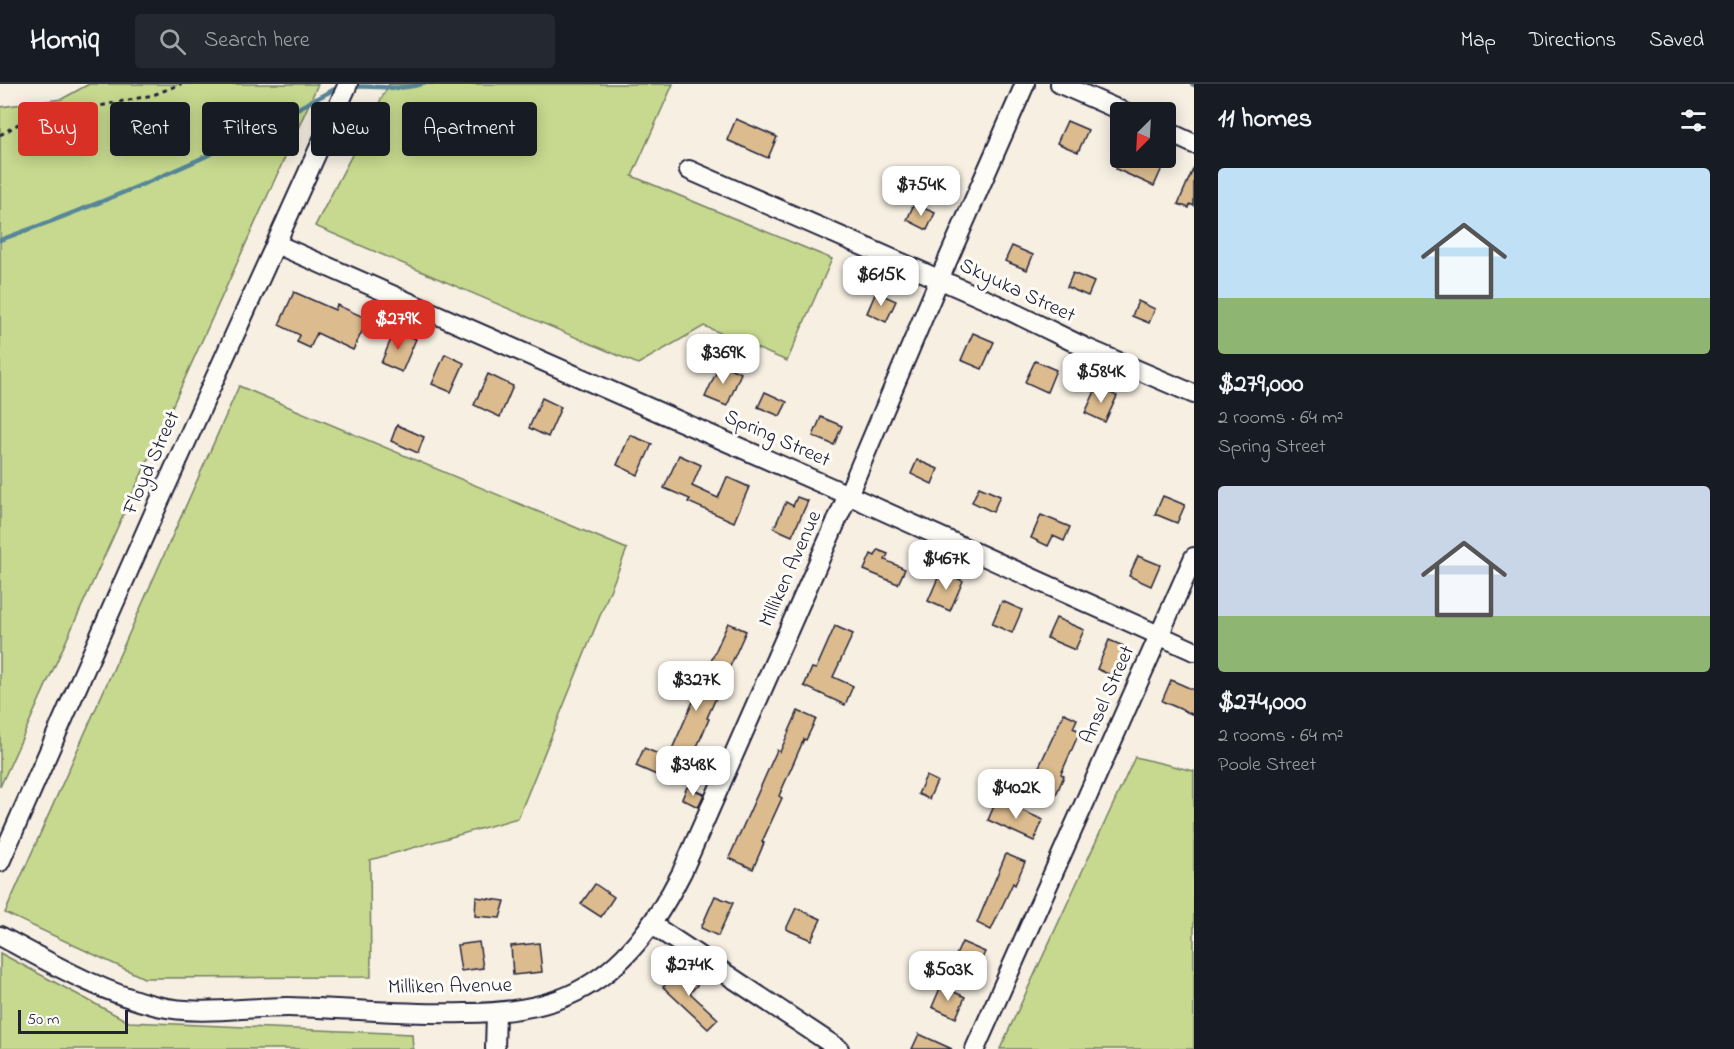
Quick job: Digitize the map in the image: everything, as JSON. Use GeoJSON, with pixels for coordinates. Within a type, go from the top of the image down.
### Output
{"type":"FeatureCollection","features":[{"type":"Feature","properties":{"kind":"street","name":"Milliken Avenue"},"geometry":{"type":"LineString","coordinates":[[0,936],[126,998],[161,1007],[196,1010],[288,1007],[436,1014],[496,1013],[550,1002],[574,993],[603,977],[633,947],[651,924],[663,908],[682,872],[1025,84]]}},
{"type":"Feature","properties":{"kind":"street"},"geometry":{"type":"LineString","coordinates":[[1060,84],[1110,106]]}},
{"type":"Feature","properties":{"kind":"street","name":"Floyd Street"},"geometry":{"type":"LineString","coordinates":[[0,862],[154,513],[345,91]]}},
{"type":"Feature","properties":{"kind":"street"},"geometry":{"type":"LineString","coordinates":[[1176,136],[1194,144]]}},
{"type":"Feature","properties":{"kind":"street","name":"Skyuka Street"},"geometry":{"type":"LineString","coordinates":[[689,170],[998,305],[1084,347],[1194,394]]}},
{"type":"Feature","properties":{"kind":"street","name":"Spring Street"},"geometry":{"type":"LineString","coordinates":[[276,244],[848,495],[1194,651]]}},
{"type":"Feature","properties":{"kind":"street","name":"Ansel Street"},"geometry":{"type":"LineString","coordinates":[[975,1049],[1194,557]]}},
{"type":"Feature","properties":{"kind":"street"},"geometry":{"type":"LineString","coordinates":[[651,924],[839,1049]]}},
{"type":"Feature","properties":{"kind":"street"},"geometry":{"type":"LineString","coordinates":[[495,1049],[496,1013]]}},
{"type":"Feature","properties":{"kind":"path"},"geometry":{"type":"LineString","coordinates":[[0,135],[37,113],[85,109],[153,95],[180,84]]}},
{"type":"Feature","properties":{"kind":"green space"},"geometry":{"type":"Polygon","coordinates":[[[89,84],[318,84],[299,126],[299,102],[202,102],[202,156],[285,156],[0,787],[0,107],[18,105],[18,156],[98,156],[98,102],[39,102],[62,99],[89,84]]]}},
{"type":"Feature","properties":{"kind":"green space"},"geometry":{"type":"Polygon","coordinates":[[[389,84],[673,84],[632,176],[832,259],[787,361],[704,326],[638,364],[315,226],[351,156],[390,156],[390,102],[380,102],[389,84]]]}},
{"type":"Feature","properties":{"kind":"green space"},"geometry":{"type":"Polygon","coordinates":[[[239,386],[627,549],[518,818],[370,860],[371,977],[144,978],[5,913],[239,386]]]}},
{"type":"Feature","properties":{"kind":"green space"},"geometry":{"type":"Polygon","coordinates":[[[1135,757],[1194,771],[1194,1049],[1000,1049],[1135,757]]]}},
{"type":"Feature","properties":{"kind":"green space"},"geometry":{"type":"Polygon","coordinates":[[[0,953],[129,1022],[412,1034],[413,1049],[0,1049],[0,953]]]}},
{"type":"Feature","properties":{"kind":"building"},"geometry":{"type":"Polygon","coordinates":[[[736,119],[777,137],[768,158],[727,140],[736,119]]]}},
{"type":"Feature","properties":{"kind":"building"},"geometry":{"type":"Polygon","coordinates":[[[1067,121],[1088,130],[1078,152],[1057,143],[1067,121]]]}},
{"type":"Feature","properties":{"kind":"building"},"geometry":{"type":"Polygon","coordinates":[[[1194,167],[1194,206],[1190,204],[1189,208],[1178,204],[1194,167]]]}},
{"type":"Feature","properties":{"kind":"building"},"geometry":{"type":"Polygon","coordinates":[[[1116,168],[1162,168],[1154,186],[1116,168]]]}},
{"type":"Feature","properties":{"kind":"building"},"geometry":{"type":"Polygon","coordinates":[[[914,204],[935,213],[927,230],[907,220],[914,204]]]}},
{"type":"Feature","properties":{"kind":"building"},"geometry":{"type":"Polygon","coordinates":[[[1012,246],[1033,255],[1027,270],[1005,261],[1012,246]]]}},
{"type":"Feature","properties":{"kind":"building"},"geometry":{"type":"Polygon","coordinates":[[[1073,273],[1094,282],[1088,296],[1067,287],[1073,273]]]}},
{"type":"Feature","properties":{"kind":"building"},"geometry":{"type":"Polygon","coordinates":[[[294,292],[335,310],[337,305],[368,319],[353,350],[317,333],[310,348],[297,342],[300,335],[279,325],[294,292]]]}},
{"type":"Feature","properties":{"kind":"building"},"geometry":{"type":"Polygon","coordinates":[[[876,292],[896,301],[886,322],[867,313],[876,292]]]}},
{"type":"Feature","properties":{"kind":"building"},"geometry":{"type":"Polygon","coordinates":[[[1138,301],[1155,309],[1149,323],[1132,316],[1138,301]]]}},
{"type":"Feature","properties":{"kind":"building"},"geometry":{"type":"Polygon","coordinates":[[[395,330],[416,339],[402,372],[381,363],[395,330]]]}},
{"type":"Feature","properties":{"kind":"building"},"geometry":{"type":"Polygon","coordinates":[[[973,333],[994,342],[982,369],[961,360],[973,333]]]}},
{"type":"Feature","properties":{"kind":"building"},"geometry":{"type":"Polygon","coordinates":[[[445,354],[464,363],[451,392],[432,384],[445,354]]]}},
{"type":"Feature","properties":{"kind":"building"},"geometry":{"type":"Polygon","coordinates":[[[1035,361],[1056,370],[1047,392],[1025,382],[1035,361]]]}},
{"type":"Feature","properties":{"kind":"building"},"geometry":{"type":"Polygon","coordinates":[[[720,364],[741,373],[727,406],[705,397],[720,364]]]}},
{"type":"Feature","properties":{"kind":"building"},"geometry":{"type":"Polygon","coordinates":[[[488,374],[513,386],[500,417],[474,405],[488,374]]]}},
{"type":"Feature","properties":{"kind":"building"},"geometry":{"type":"Polygon","coordinates":[[[1097,387],[1117,396],[1105,422],[1085,413],[1097,387]]]}},
{"type":"Feature","properties":{"kind":"building"},"geometry":{"type":"Polygon","coordinates":[[[765,392],[787,402],[780,416],[758,407],[765,392]]]}},
{"type":"Feature","properties":{"kind":"building"},"geometry":{"type":"Polygon","coordinates":[[[542,398],[561,407],[548,437],[529,428],[542,398]]]}},
{"type":"Feature","properties":{"kind":"building"},"geometry":{"type":"Polygon","coordinates":[[[821,417],[842,426],[834,445],[813,436],[821,417]]]}},
{"type":"Feature","properties":{"kind":"building"},"geometry":{"type":"Polygon","coordinates":[[[397,425],[424,437],[418,453],[391,441],[397,425]]]}},
{"type":"Feature","properties":{"kind":"building"},"geometry":{"type":"Polygon","coordinates":[[[630,435],[652,444],[638,475],[617,465],[630,435]]]}},
{"type":"Feature","properties":{"kind":"building"},"geometry":{"type":"Polygon","coordinates":[[[679,455],[701,465],[692,486],[718,498],[727,477],[749,487],[734,522],[688,502],[690,499],[664,488],[679,455]]]}},
{"type":"Feature","properties":{"kind":"building"},"geometry":{"type":"Polygon","coordinates":[[[917,460],[938,469],[932,484],[911,474],[917,460]]]}},
{"type":"Feature","properties":{"kind":"building"},"geometry":{"type":"Polygon","coordinates":[[[979,487],[1000,496],[993,512],[972,502],[979,487]]]}},
{"type":"Feature","properties":{"kind":"building"},"geometry":{"type":"Polygon","coordinates":[[[1163,496],[1185,505],[1177,523],[1155,514],[1163,496]]]}},
{"type":"Feature","properties":{"kind":"building"},"geometry":{"type":"Polygon","coordinates":[[[797,497],[808,501],[792,536],[774,528],[786,502],[793,506],[797,497]]]}},
{"type":"Feature","properties":{"kind":"building"},"geometry":{"type":"Polygon","coordinates":[[[1041,515],[1070,527],[1064,541],[1053,536],[1048,546],[1031,538],[1041,515]]]}},
{"type":"Feature","properties":{"kind":"building"},"geometry":{"type":"Polygon","coordinates":[[[878,550],[888,554],[885,560],[905,569],[898,584],[864,570],[871,554],[875,556],[878,550]]]}},
{"type":"Feature","properties":{"kind":"building"},"geometry":{"type":"Polygon","coordinates":[[[1138,556],[1160,565],[1151,586],[1129,576],[1138,556]]]}},
{"type":"Feature","properties":{"kind":"building"},"geometry":{"type":"Polygon","coordinates":[[[941,571],[963,581],[950,611],[928,601],[941,571]]]}},
{"type":"Feature","properties":{"kind":"building"},"geometry":{"type":"Polygon","coordinates":[[[1002,601],[1022,610],[1012,633],[992,624],[1002,601]]]}},
{"type":"Feature","properties":{"kind":"building"},"geometry":{"type":"Polygon","coordinates":[[[1056,618],[1084,630],[1075,650],[1047,638],[1056,618]]]}},
{"type":"Feature","properties":{"kind":"building"},"geometry":{"type":"Polygon","coordinates":[[[728,623],[746,631],[707,718],[709,719],[696,749],[693,748],[677,784],[636,766],[644,748],[668,758],[728,623]]]}},
{"type":"Feature","properties":{"kind":"building"},"geometry":{"type":"Polygon","coordinates":[[[835,626],[853,634],[833,677],[853,686],[845,705],[804,686],[812,668],[816,669],[835,626]]]}},
{"type":"Feature","properties":{"kind":"building"},"geometry":{"type":"Polygon","coordinates":[[[1109,640],[1128,648],[1115,677],[1097,669],[1109,640]]]}},
{"type":"Feature","properties":{"kind":"building"},"geometry":{"type":"Polygon","coordinates":[[[1171,680],[1194,690],[1194,715],[1162,701],[1171,680]]]}},
{"type":"Feature","properties":{"kind":"building"},"geometry":{"type":"Polygon","coordinates":[[[798,711],[816,719],[806,740],[804,739],[779,796],[782,798],[762,842],[764,843],[753,869],[729,858],[777,750],[780,752],[798,711]]]}},
{"type":"Feature","properties":{"kind":"building"},"geometry":{"type":"Polygon","coordinates":[[[1064,713],[1077,719],[1073,728],[1080,731],[1061,774],[1064,776],[1055,797],[1030,786],[1064,713]]]}},
{"type":"Feature","properties":{"kind":"building"},"geometry":{"type":"Polygon","coordinates":[[[926,776],[937,781],[929,799],[918,794],[926,776]]]}},
{"type":"Feature","properties":{"kind":"building"},"geometry":{"type":"Polygon","coordinates":[[[687,787],[704,794],[698,807],[682,799],[687,787]]]}},
{"type":"Feature","properties":{"kind":"building"},"geometry":{"type":"Polygon","coordinates":[[[997,799],[1043,820],[1034,841],[988,820],[997,799]]]}},
{"type":"Feature","properties":{"kind":"building"},"geometry":{"type":"Polygon","coordinates":[[[1006,854],[1025,862],[991,930],[977,923],[1006,854]]]}},
{"type":"Feature","properties":{"kind":"building"},"geometry":{"type":"Polygon","coordinates":[[[595,884],[614,897],[601,917],[581,904],[595,884]]]}},
{"type":"Feature","properties":{"kind":"building"},"geometry":{"type":"Polygon","coordinates":[[[715,896],[733,903],[718,936],[701,928],[715,896]]]}},
{"type":"Feature","properties":{"kind":"building"},"geometry":{"type":"Polygon","coordinates":[[[476,897],[505,901],[500,918],[475,916],[476,897]]]}},
{"type":"Feature","properties":{"kind":"building"},"geometry":{"type":"Polygon","coordinates":[[[796,908],[821,919],[811,940],[786,929],[796,908]]]}},
{"type":"Feature","properties":{"kind":"building"},"geometry":{"type":"Polygon","coordinates":[[[479,942],[483,968],[461,971],[457,945],[479,942]]]}},
{"type":"Feature","properties":{"kind":"building"},"geometry":{"type":"Polygon","coordinates":[[[962,942],[985,952],[976,972],[953,962],[962,942]]]}},
{"type":"Feature","properties":{"kind":"building"},"geometry":{"type":"Polygon","coordinates":[[[539,943],[542,972],[513,975],[511,946],[539,943]]]}},
{"type":"Feature","properties":{"kind":"building"},"geometry":{"type":"Polygon","coordinates":[[[681,968],[698,984],[690,993],[718,1019],[708,1029],[663,987],[681,968]]]}},
{"type":"Feature","properties":{"kind":"building"},"geometry":{"type":"Polygon","coordinates":[[[941,986],[965,997],[956,1018],[932,1007],[941,986]]]}},
{"type":"Feature","properties":{"kind":"building"},"geometry":{"type":"Polygon","coordinates":[[[919,1034],[952,1049],[912,1049],[919,1034]]]}},
{"type":"Feature","properties":{"kind":"waterway"},"geometry":{"type":"LineString","coordinates":[[351,87],[395,88],[421,84]]}},
{"type":"Feature","properties":{"kind":"waterway"},"geometry":{"type":"LineString","coordinates":[[0,240],[101,202],[176,170],[339,89]]}}]}
